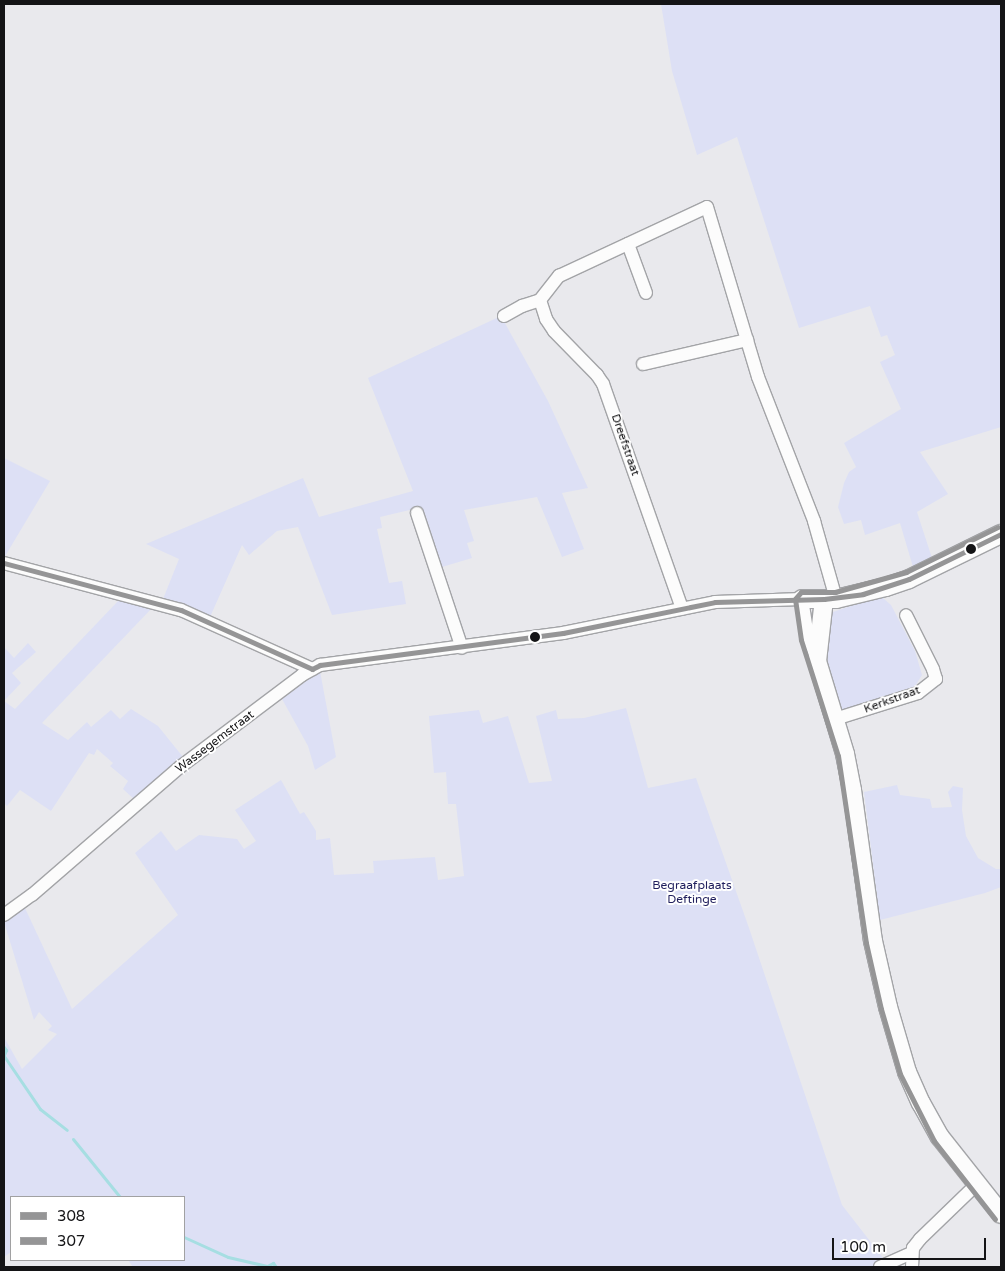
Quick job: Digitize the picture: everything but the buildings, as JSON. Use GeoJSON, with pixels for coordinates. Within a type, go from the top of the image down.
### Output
{"type":"FeatureCollection","features":[{"type":"Feature","properties":{"kind":"street"},"geometry":{"type":"LineString","coordinates":[[504,316],[522,306],[540,300],[559,276],[707,207],[758,377],[814,521],[830,599],[817,661]]}},
{"type":"Feature","properties":{"kind":"street"},"geometry":{"type":"LineString","coordinates":[[628,244],[646,293]]}},
{"type":"Feature","properties":{"kind":"street","name":"Dreefstraat"},"geometry":{"type":"LineString","coordinates":[[540,300],[546,319],[554,332],[597,375],[603,384],[682,608]]}},
{"type":"Feature","properties":{"kind":"street"},"geometry":{"type":"LineString","coordinates":[[643,364],[747,340]]}},
{"type":"Feature","properties":{"kind":"street"},"geometry":{"type":"LineString","coordinates":[[417,513],[462,648]]}},
{"type":"Feature","properties":{"kind":"street"},"geometry":{"type":"LineString","coordinates":[[1001,534],[909,579],[863,594],[830,599],[802,600],[808,638],[835,719],[852,790],[873,941],[888,1007],[907,1072],[921,1103],[940,1137],[1001,1214]]}},
{"type":"Feature","properties":{"kind":"street"},"geometry":{"type":"LineString","coordinates":[[4,563],[181,610],[312,669]]}},
{"type":"Feature","properties":{"kind":"street","name":"Wassegemstraat"},"geometry":{"type":"LineString","coordinates":[[4,915],[32,895],[180,767],[320,665],[462,648],[620,623],[715,602],[802,600]]}},
{"type":"Feature","properties":{"kind":"street","name":"Kerkstraat"},"geometry":{"type":"LineString","coordinates":[[835,719],[918,693],[936,679],[933,669],[906,615]]}},
{"type":"Feature","properties":{"kind":"street"},"geometry":{"type":"LineString","coordinates":[[912,1267],[912,1253],[920,1238],[976,1184]]}},
{"type":"Feature","properties":{"kind":"street"},"geometry":{"type":"LineString","coordinates":[[880,1267],[912,1253]]}},
{"type":"Feature","properties":{"kind":"green space"},"geometry":{"type":"Polygon","coordinates":[[[661,4],[1001,4],[1001,427],[920,452],[948,494],[917,512],[932,558],[913,567],[900,523],[865,535],[861,520],[844,524],[838,507],[844,483],[849,472],[856,467],[844,443],[901,409],[880,362],[895,355],[887,335],[881,337],[870,306],[799,328],[737,137],[697,155],[672,71],[661,4]]]}},
{"type":"Feature","properties":{"kind":"green space"},"geometry":{"type":"Polygon","coordinates":[[[501,316],[548,401],[588,488],[562,493],[584,549],[562,557],[537,497],[464,510],[474,541],[467,543],[472,558],[442,567],[418,508],[380,517],[382,528],[377,529],[389,583],[402,581],[406,604],[332,615],[298,527],[277,531],[249,555],[242,545],[210,617],[163,599],[179,559],[146,544],[303,478],[319,517],[413,491],[368,378],[501,316]]]}},
{"type":"Feature","properties":{"kind":"green space"},"geometry":{"type":"Polygon","coordinates":[[[4,458],[50,481],[4,558],[4,458]]]}},
{"type":"Feature","properties":{"kind":"green space"},"geometry":{"type":"Polygon","coordinates":[[[875,598],[883,598],[891,605],[915,651],[922,675],[912,691],[845,711],[842,710],[829,672],[827,629],[833,612],[875,598]]]}},
{"type":"Feature","properties":{"kind":"green space"},"geometry":{"type":"Polygon","coordinates":[[[120,599],[153,607],[42,723],[68,740],[87,722],[91,727],[111,710],[120,719],[131,709],[158,726],[183,757],[135,800],[123,789],[128,781],[110,766],[113,763],[97,749],[94,755],[89,753],[51,811],[20,790],[7,806],[4,803],[4,701],[15,709],[120,599]]]}},
{"type":"Feature","properties":{"kind":"green space"},"geometry":{"type":"Polygon","coordinates":[[[28,643],[36,652],[12,673],[21,683],[4,701],[4,647],[14,658],[28,643]]]}},
{"type":"Feature","properties":{"kind":"green space"},"geometry":{"type":"Polygon","coordinates":[[[320,671],[336,757],[315,770],[308,746],[282,699],[320,671]]]}},
{"type":"Feature","properties":{"kind":"green space","name":"Begraafplaats Deftinge"},"geometry":{"type":"Polygon","coordinates":[[[626,708],[648,788],[696,778],[749,928],[842,1205],[887,1263],[880,1267],[133,1267],[129,1261],[185,1261],[185,1196],[10,1196],[10,1253],[4,1257],[4,1037],[22,1069],[57,1034],[48,1030],[52,1026],[39,1012],[34,1020],[4,922],[25,908],[72,1009],[178,915],[135,853],[161,831],[176,851],[199,835],[237,839],[244,849],[256,841],[235,810],[281,780],[300,814],[304,812],[316,831],[316,840],[330,838],[334,875],[374,873],[373,861],[435,857],[438,880],[464,876],[456,804],[448,804],[446,772],[434,773],[429,716],[479,710],[483,723],[508,716],[529,783],[552,781],[536,716],[556,710],[558,719],[584,718],[626,708]]]}},
{"type":"Feature","properties":{"kind":"green space"},"geometry":{"type":"Polygon","coordinates":[[[897,785],[900,795],[930,799],[932,808],[952,807],[948,792],[953,786],[963,788],[962,810],[966,836],[978,858],[996,869],[1001,869],[1001,887],[985,893],[880,920],[864,792],[897,785]]]}},
{"type":"Feature","properties":{"kind":"waterway"},"geometry":{"type":"LineString","coordinates":[[4,1047],[6,1050],[4,1055]]}},
{"type":"Feature","properties":{"kind":"waterway"},"geometry":{"type":"LineString","coordinates":[[4,1056],[40,1109],[67,1130]]}},
{"type":"Feature","properties":{"kind":"waterway"},"geometry":{"type":"LineString","coordinates":[[73,1139],[119,1196]]}},
{"type":"Feature","properties":{"kind":"waterway"},"geometry":{"type":"LineString","coordinates":[[185,1237],[228,1257],[267,1266],[273,1263],[276,1267]]}},
{"type":"Feature","properties":{"kind":"transit line","name":"307"},"geometry":{"type":"LineString","coordinates":[[995,1219],[934,1141],[900,1074],[881,1009],[866,943],[838,756],[801,640],[795,599],[801,592],[835,592],[906,572],[998,527]]}},
{"type":"Feature","properties":{"kind":"transit line","name":"308"},"geometry":{"type":"LineString","coordinates":[[312,669],[320,665],[563,633],[715,602],[824,599],[863,594],[909,579],[1001,534]]}},
{"type":"Feature","properties":{"kind":"transit line","name":"308"},"geometry":{"type":"LineString","coordinates":[[4,563],[181,610],[312,669]]}}]}
